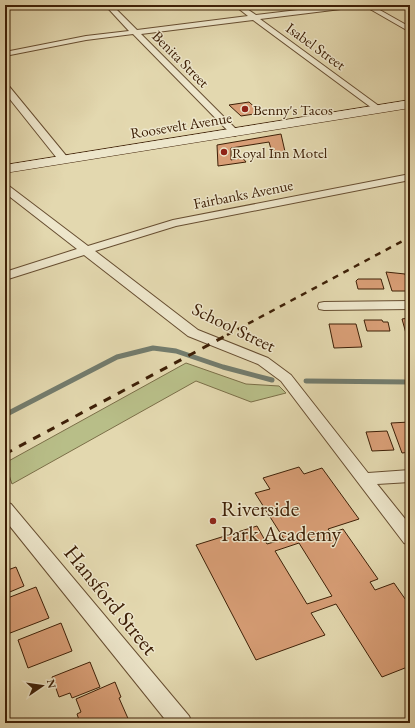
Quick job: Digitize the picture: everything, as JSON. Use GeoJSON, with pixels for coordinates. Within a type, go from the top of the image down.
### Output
{"type":"FeatureCollection","features":[{"type":"Feature","properties":{"kind":"main road","name":"Roosevelt Avenue"},"geometry":{"type":"LineString","coordinates":[[5,169],[410,104]]}},
{"type":"Feature","properties":{"kind":"street","name":"Benita Street"},"geometry":{"type":"LineString","coordinates":[[108,5],[235,132]]}},
{"type":"Feature","properties":{"kind":"street","name":"Isabel Street"},"geometry":{"type":"LineString","coordinates":[[237,5],[379,109]]}},
{"type":"Feature","properties":{"kind":"street"},"geometry":{"type":"LineString","coordinates":[[5,54],[86,38],[357,5]]}},
{"type":"Feature","properties":{"kind":"street"},"geometry":{"type":"LineString","coordinates":[[366,5],[410,30]]}},
{"type":"Feature","properties":{"kind":"street"},"geometry":{"type":"LineString","coordinates":[[5,88],[64,160]]}},
{"type":"Feature","properties":{"kind":"street","name":"Fairbanks Avenue"},"geometry":{"type":"LineString","coordinates":[[5,276],[173,223],[410,177]]}},
{"type":"Feature","properties":{"kind":"street","name":"School Street"},"geometry":{"type":"LineString","coordinates":[[5,188],[193,333],[263,361],[276,369],[286,378],[410,538]]}},
{"type":"Feature","properties":{"kind":"street"},"geometry":{"type":"LineString","coordinates":[[324,306],[410,305]]}},
{"type":"Feature","properties":{"kind":"street"},"geometry":{"type":"LineString","coordinates":[[364,479],[410,476]]}},
{"type":"Feature","properties":{"kind":"street","name":"Hansford Street"},"geometry":{"type":"LineString","coordinates":[[5,508],[181,723]]}},
{"type":"Feature","properties":{"kind":"green space"},"geometry":{"type":"Polygon","coordinates":[[[186,363],[246,384],[279,386],[286,393],[251,402],[196,381],[12,484],[5,463],[186,363]]]}},
{"type":"Feature","properties":{"kind":"building","name":"Benny's Tacos"},"geometry":{"type":"Polygon","coordinates":[[[249,102],[261,113],[241,116],[229,105],[249,102]]]}},
{"type":"Feature","properties":{"kind":"building","name":"Royal Inn Motel"},"geometry":{"type":"Polygon","coordinates":[[[281,134],[286,156],[273,156],[269,142],[231,148],[231,160],[242,157],[246,162],[218,166],[217,145],[281,134]]]}},
{"type":"Feature","properties":{"kind":"building"},"geometry":{"type":"Polygon","coordinates":[[[386,272],[405,274],[410,291],[392,291],[386,272]]]}},
{"type":"Feature","properties":{"kind":"building"},"geometry":{"type":"Polygon","coordinates":[[[358,279],[381,279],[384,289],[358,289],[356,281],[358,279]]]}},
{"type":"Feature","properties":{"kind":"building"},"geometry":{"type":"Polygon","coordinates":[[[410,318],[410,337],[407,337],[402,319],[410,318]]]}},
{"type":"Feature","properties":{"kind":"building"},"geometry":{"type":"Polygon","coordinates":[[[364,320],[382,320],[383,322],[388,322],[390,331],[367,331],[364,320]]]}},
{"type":"Feature","properties":{"kind":"building"},"geometry":{"type":"Polygon","coordinates":[[[329,324],[356,324],[362,347],[334,348],[329,324]]]}},
{"type":"Feature","properties":{"kind":"building"},"geometry":{"type":"Polygon","coordinates":[[[410,422],[410,452],[402,453],[391,423],[410,422]]]}},
{"type":"Feature","properties":{"kind":"building"},"geometry":{"type":"Polygon","coordinates":[[[387,431],[394,450],[372,451],[366,432],[387,431]]]}},
{"type":"Feature","properties":{"kind":"building"},"geometry":{"type":"Polygon","coordinates":[[[299,467],[304,474],[322,468],[359,519],[328,529],[331,533],[343,529],[378,579],[370,582],[375,590],[394,583],[410,606],[410,666],[382,677],[336,604],[311,613],[325,635],[256,660],[196,545],[257,526],[267,544],[284,539],[255,493],[270,489],[263,478],[299,467]],[[299,543],[275,551],[307,604],[332,596],[299,543]]]}},
{"type":"Feature","properties":{"kind":"building"},"geometry":{"type":"Polygon","coordinates":[[[16,567],[24,586],[5,594],[5,571],[16,567]]]}},
{"type":"Feature","properties":{"kind":"building"},"geometry":{"type":"Polygon","coordinates":[[[36,587],[49,618],[5,635],[5,599],[36,587]]]}},
{"type":"Feature","properties":{"kind":"building"},"geometry":{"type":"Polygon","coordinates":[[[61,623],[72,651],[28,668],[18,640],[61,623]]]}},
{"type":"Feature","properties":{"kind":"building"},"geometry":{"type":"Polygon","coordinates":[[[90,662],[100,687],[72,698],[70,693],[59,697],[52,677],[90,662]]]}},
{"type":"Feature","properties":{"kind":"building"},"geometry":{"type":"Polygon","coordinates":[[[115,682],[121,697],[119,698],[130,723],[80,723],[77,714],[81,712],[76,699],[115,682]]]}},
{"type":"Feature","properties":{"kind":"waterway"},"geometry":{"type":"LineString","coordinates":[[5,415],[117,357],[153,348],[176,351],[223,367],[272,380]]}},
{"type":"Feature","properties":{"kind":"waterway"},"geometry":{"type":"LineString","coordinates":[[306,381],[410,382]]}},
{"type":"Feature","properties":{"kind":"railway"},"geometry":{"type":"LineString","coordinates":[[227,335],[410,237]]}},
{"type":"Feature","properties":{"kind":"railway"},"geometry":{"type":"LineString","coordinates":[[5,454],[229,334]]}},
{"type":"Feature","properties":{"kind":"place","name":"Benny's Tacos"},"geometry":{"type":"Point","coordinates":[245,109]}},
{"type":"Feature","properties":{"kind":"place","name":"Royal Inn Motel"},"geometry":{"type":"Point","coordinates":[224,152]}},
{"type":"Feature","properties":{"kind":"place","name":"Riverside Park Academy"},"geometry":{"type":"Point","coordinates":[213,521]}}]}
